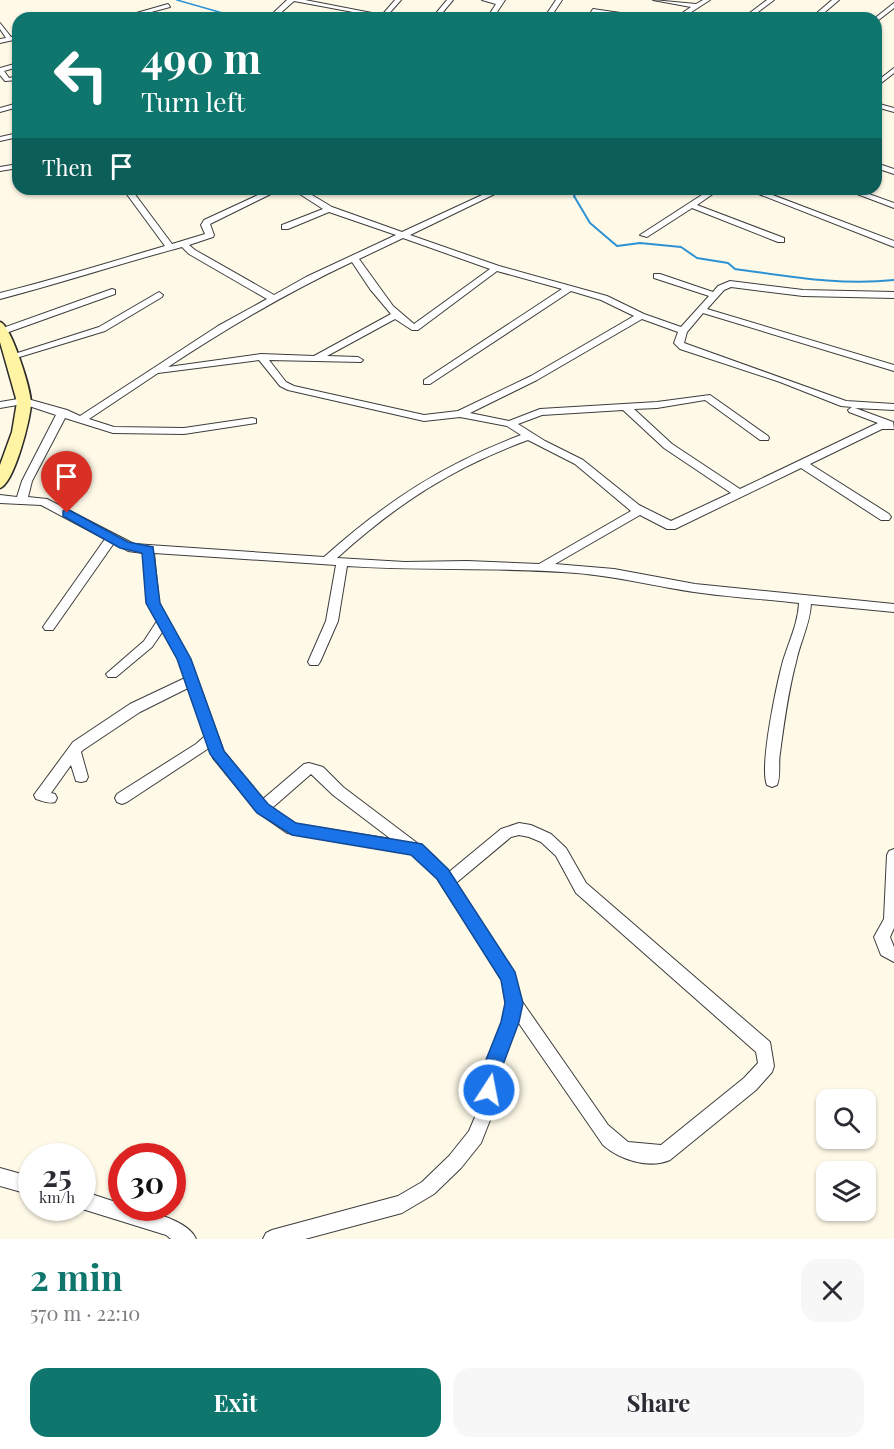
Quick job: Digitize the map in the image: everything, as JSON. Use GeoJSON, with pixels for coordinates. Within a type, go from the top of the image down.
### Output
{"type":"FeatureCollection","features":[{"type":"Feature","properties":{"kind":"street"},"geometry":{"type":"LineString","coordinates":[[281,0],[357,12]]}},
{"type":"Feature","properties":{"kind":"street"},"geometry":{"type":"LineString","coordinates":[[337,8],[345,0]]}},
{"type":"Feature","properties":{"kind":"street"},"geometry":{"type":"LineString","coordinates":[[387,12],[398,0]]}},
{"type":"Feature","properties":{"kind":"street"},"geometry":{"type":"LineString","coordinates":[[440,12],[450,0]]}},
{"type":"Feature","properties":{"kind":"street"},"geometry":{"type":"LineString","coordinates":[[485,0],[501,2]]}},
{"type":"Feature","properties":{"kind":"street"},"geometry":{"type":"LineString","coordinates":[[595,0],[592,10],[604,12]]}},
{"type":"Feature","properties":{"kind":"street"},"geometry":{"type":"LineString","coordinates":[[656,0],[697,6]]}},
{"type":"Feature","properties":{"kind":"street"},"geometry":{"type":"LineString","coordinates":[[688,12],[707,0]]}},
{"type":"Feature","properties":{"kind":"street"},"geometry":{"type":"LineString","coordinates":[[754,12],[771,0]]}},
{"type":"Feature","properties":{"kind":"street"},"geometry":{"type":"LineString","coordinates":[[821,12],[836,0]]}},
{"type":"Feature","properties":{"kind":"street"},"geometry":{"type":"LineString","coordinates":[[279,12],[293,1]]}},
{"type":"Feature","properties":{"kind":"street"},"geometry":{"type":"LineString","coordinates":[[882,15],[894,5]]}},
{"type":"Feature","properties":{"kind":"street"},"geometry":{"type":"LineString","coordinates":[[145,12],[168,6]]}},
{"type":"Feature","properties":{"kind":"street"},"geometry":{"type":"LineString","coordinates":[[0,25],[10,39],[0,41]]}},
{"type":"Feature","properties":{"kind":"street"},"geometry":{"type":"LineString","coordinates":[[0,70],[8,80],[12,79]]}},
{"type":"Feature","properties":{"kind":"street"},"geometry":{"type":"LineString","coordinates":[[884,79],[894,70]]}},
{"type":"Feature","properties":{"kind":"street"},"geometry":{"type":"LineString","coordinates":[[884,79],[894,82]]}},
{"type":"Feature","properties":{"kind":"street"},"geometry":{"type":"LineString","coordinates":[[131,195],[171,248]]}},
{"type":"Feature","properties":{"kind":"street"},"geometry":{"type":"LineString","coordinates":[[0,296],[39,287],[82,272],[208,236],[207,222],[264,195]]}},
{"type":"Feature","properties":{"kind":"street"},"geometry":{"type":"LineString","coordinates":[[306,195],[330,209],[402,235],[496,268],[604,298],[641,316],[683,331]]}},
{"type":"Feature","properties":{"kind":"street"},"geometry":{"type":"LineString","coordinates":[[84,418],[221,328],[309,279],[488,195]]}},
{"type":"Feature","properties":{"kind":"street"},"geometry":{"type":"LineString","coordinates":[[644,235],[707,195]]}},
{"type":"Feature","properties":{"kind":"street"},"geometry":{"type":"LineString","coordinates":[[766,195],[894,244]]}},
{"type":"Feature","properties":{"kind":"street"},"geometry":{"type":"LineString","coordinates":[[864,195],[894,206]]}},
{"type":"Feature","properties":{"kind":"street"},"geometry":{"type":"LineString","coordinates":[[691,205],[781,240]]}},
{"type":"Feature","properties":{"kind":"street"},"geometry":{"type":"LineString","coordinates":[[285,227],[330,209]]}},
{"type":"Feature","properties":{"kind":"street"},"geometry":{"type":"LineString","coordinates":[[184,244],[195,254],[274,299]]}},
{"type":"Feature","properties":{"kind":"street"},"geometry":{"type":"LineString","coordinates":[[354,258],[377,294],[407,326],[415,328],[496,268]]}},
{"type":"Feature","properties":{"kind":"street"},"geometry":{"type":"LineString","coordinates":[[657,276],[714,295]]}},
{"type":"Feature","properties":{"kind":"street"},"geometry":{"type":"LineString","coordinates":[[892,425],[783,380],[679,344],[683,331],[720,288],[730,284],[803,293],[894,295]]}},
{"type":"Feature","properties":{"kind":"street"},"geometry":{"type":"LineString","coordinates":[[427,382],[570,288]]}},
{"type":"Feature","properties":{"kind":"street"},"geometry":{"type":"LineString","coordinates":[[0,483],[10,458],[24,401],[14,361],[10,357],[1,329],[112,292]]}},
{"type":"Feature","properties":{"kind":"street"},"geometry":{"type":"LineString","coordinates":[[10,357],[102,329],[159,295]]}},
{"type":"Feature","properties":{"kind":"street"},"geometry":{"type":"LineString","coordinates":[[702,310],[894,368]]}},
{"type":"Feature","properties":{"kind":"street"},"geometry":{"type":"LineString","coordinates":[[314,360],[398,314]]}},
{"type":"Feature","properties":{"kind":"street"},"geometry":{"type":"LineString","coordinates":[[460,414],[534,378],[641,316]]}},
{"type":"Feature","properties":{"kind":"street"},"geometry":{"type":"LineString","coordinates":[[156,371],[261,357],[358,360]]}},
{"type":"Feature","properties":{"kind":"street"},"geometry":{"type":"LineString","coordinates":[[261,357],[283,384],[291,388],[424,418],[460,414],[510,424],[579,462],[639,511],[671,526],[880,426],[892,425]]}},
{"type":"Feature","properties":{"kind":"street"},"geometry":{"type":"LineString","coordinates":[[510,424],[540,412],[657,405],[707,397],[764,438]]}},
{"type":"Feature","properties":{"kind":"street"},"geometry":{"type":"LineString","coordinates":[[0,405],[24,401],[84,418],[113,430],[184,431],[252,421]]}},
{"type":"Feature","properties":{"kind":"street"},"geometry":{"type":"LineString","coordinates":[[844,404],[894,407]]}},
{"type":"Feature","properties":{"kind":"street"},"geometry":{"type":"LineString","coordinates":[[625,406],[668,446],[740,494]]}},
{"type":"Feature","properties":{"kind":"street"},"geometry":{"type":"LineString","coordinates":[[22,499],[27,481],[63,412]]}},
{"type":"Feature","properties":{"kind":"street"},"geometry":{"type":"LineString","coordinates":[[327,560],[366,525],[452,466],[529,436]]}},
{"type":"Feature","properties":{"kind":"street"},"geometry":{"type":"LineString","coordinates":[[803,464],[885,517]]}},
{"type":"Feature","properties":{"kind":"street"},"geometry":{"type":"LineString","coordinates":[[0,499],[44,502],[132,549],[405,566],[540,568],[614,573],[695,588],[894,608]]}},
{"type":"Feature","properties":{"kind":"street"},"geometry":{"type":"LineString","coordinates":[[540,568],[581,541],[639,511]]}},
{"type":"Feature","properties":{"kind":"street"},"geometry":{"type":"LineString","coordinates":[[49,627],[112,538]]}},
{"type":"Feature","properties":{"kind":"street"},"geometry":{"type":"LineString","coordinates":[[148,550],[153,603],[162,623],[184,659],[212,738],[222,759],[262,808],[292,829],[416,849]]}},
{"type":"Feature","properties":{"kind":"street"},"geometry":{"type":"LineString","coordinates":[[315,662],[332,621],[342,561]]}},
{"type":"Feature","properties":{"kind":"street"},"geometry":{"type":"LineString","coordinates":[[772,781],[772,759],[784,685],[804,618],[805,598]]}},
{"type":"Feature","properties":{"kind":"street"},"geometry":{"type":"LineString","coordinates":[[112,674],[148,644],[162,623]]}},
{"type":"Feature","properties":{"kind":"street"},"geometry":{"type":"LineString","coordinates":[[50,798],[41,795],[78,746],[135,708],[192,680]]}},
{"type":"Feature","properties":{"kind":"street"},"geometry":{"type":"LineString","coordinates":[[122,798],[201,748],[212,738]]}},
{"type":"Feature","properties":{"kind":"street"},"geometry":{"type":"LineString","coordinates":[[74,752],[81,777]]}},
{"type":"Feature","properties":{"kind":"street"},"geometry":{"type":"LineString","coordinates":[[262,808],[309,768],[315,768],[338,791],[428,859],[447,882],[509,978],[514,1003],[510,1022],[491,1070],[486,1110],[475,1137],[455,1162],[428,1188],[402,1204],[272,1239]]}},
{"type":"Feature","properties":{"kind":"street"},"geometry":{"type":"LineString","coordinates":[[447,882],[506,833],[519,829],[531,831],[546,838],[561,852],[581,888],[764,1048],[766,1066],[750,1084],[664,1154],[633,1153],[615,1147],[602,1131],[514,1003]]}},
{"type":"Feature","properties":{"kind":"street"},"geometry":{"type":"LineString","coordinates":[[894,855],[891,919],[882,937],[886,950],[894,955]]}},
{"type":"Feature","properties":{"kind":"street"},"geometry":{"type":"LineString","coordinates":[[0,1177],[18,1182]]}},
{"type":"Feature","properties":{"kind":"street"},"geometry":{"type":"LineString","coordinates":[[96,1204],[171,1228],[187,1239]]}},
{"type":"Feature","properties":{"kind":"waterway"},"geometry":{"type":"LineString","coordinates":[[177,0],[219,12]]}},
{"type":"Feature","properties":{"kind":"waterway"},"geometry":{"type":"LineString","coordinates":[[574,196],[590,223],[617,246],[640,243],[681,247],[697,258],[728,263],[735,269],[794,277],[854,282],[894,280]]}},
{"type":"Feature","properties":{"kind":"route"},"geometry":{"type":"LineString","coordinates":[[67,513],[132,549],[148,550],[153,603],[162,623],[184,659],[218,754],[262,808],[292,829],[416,849],[442,874],[485,937],[509,978],[514,1003],[510,1022],[491,1070],[489,1090]]}}]}
